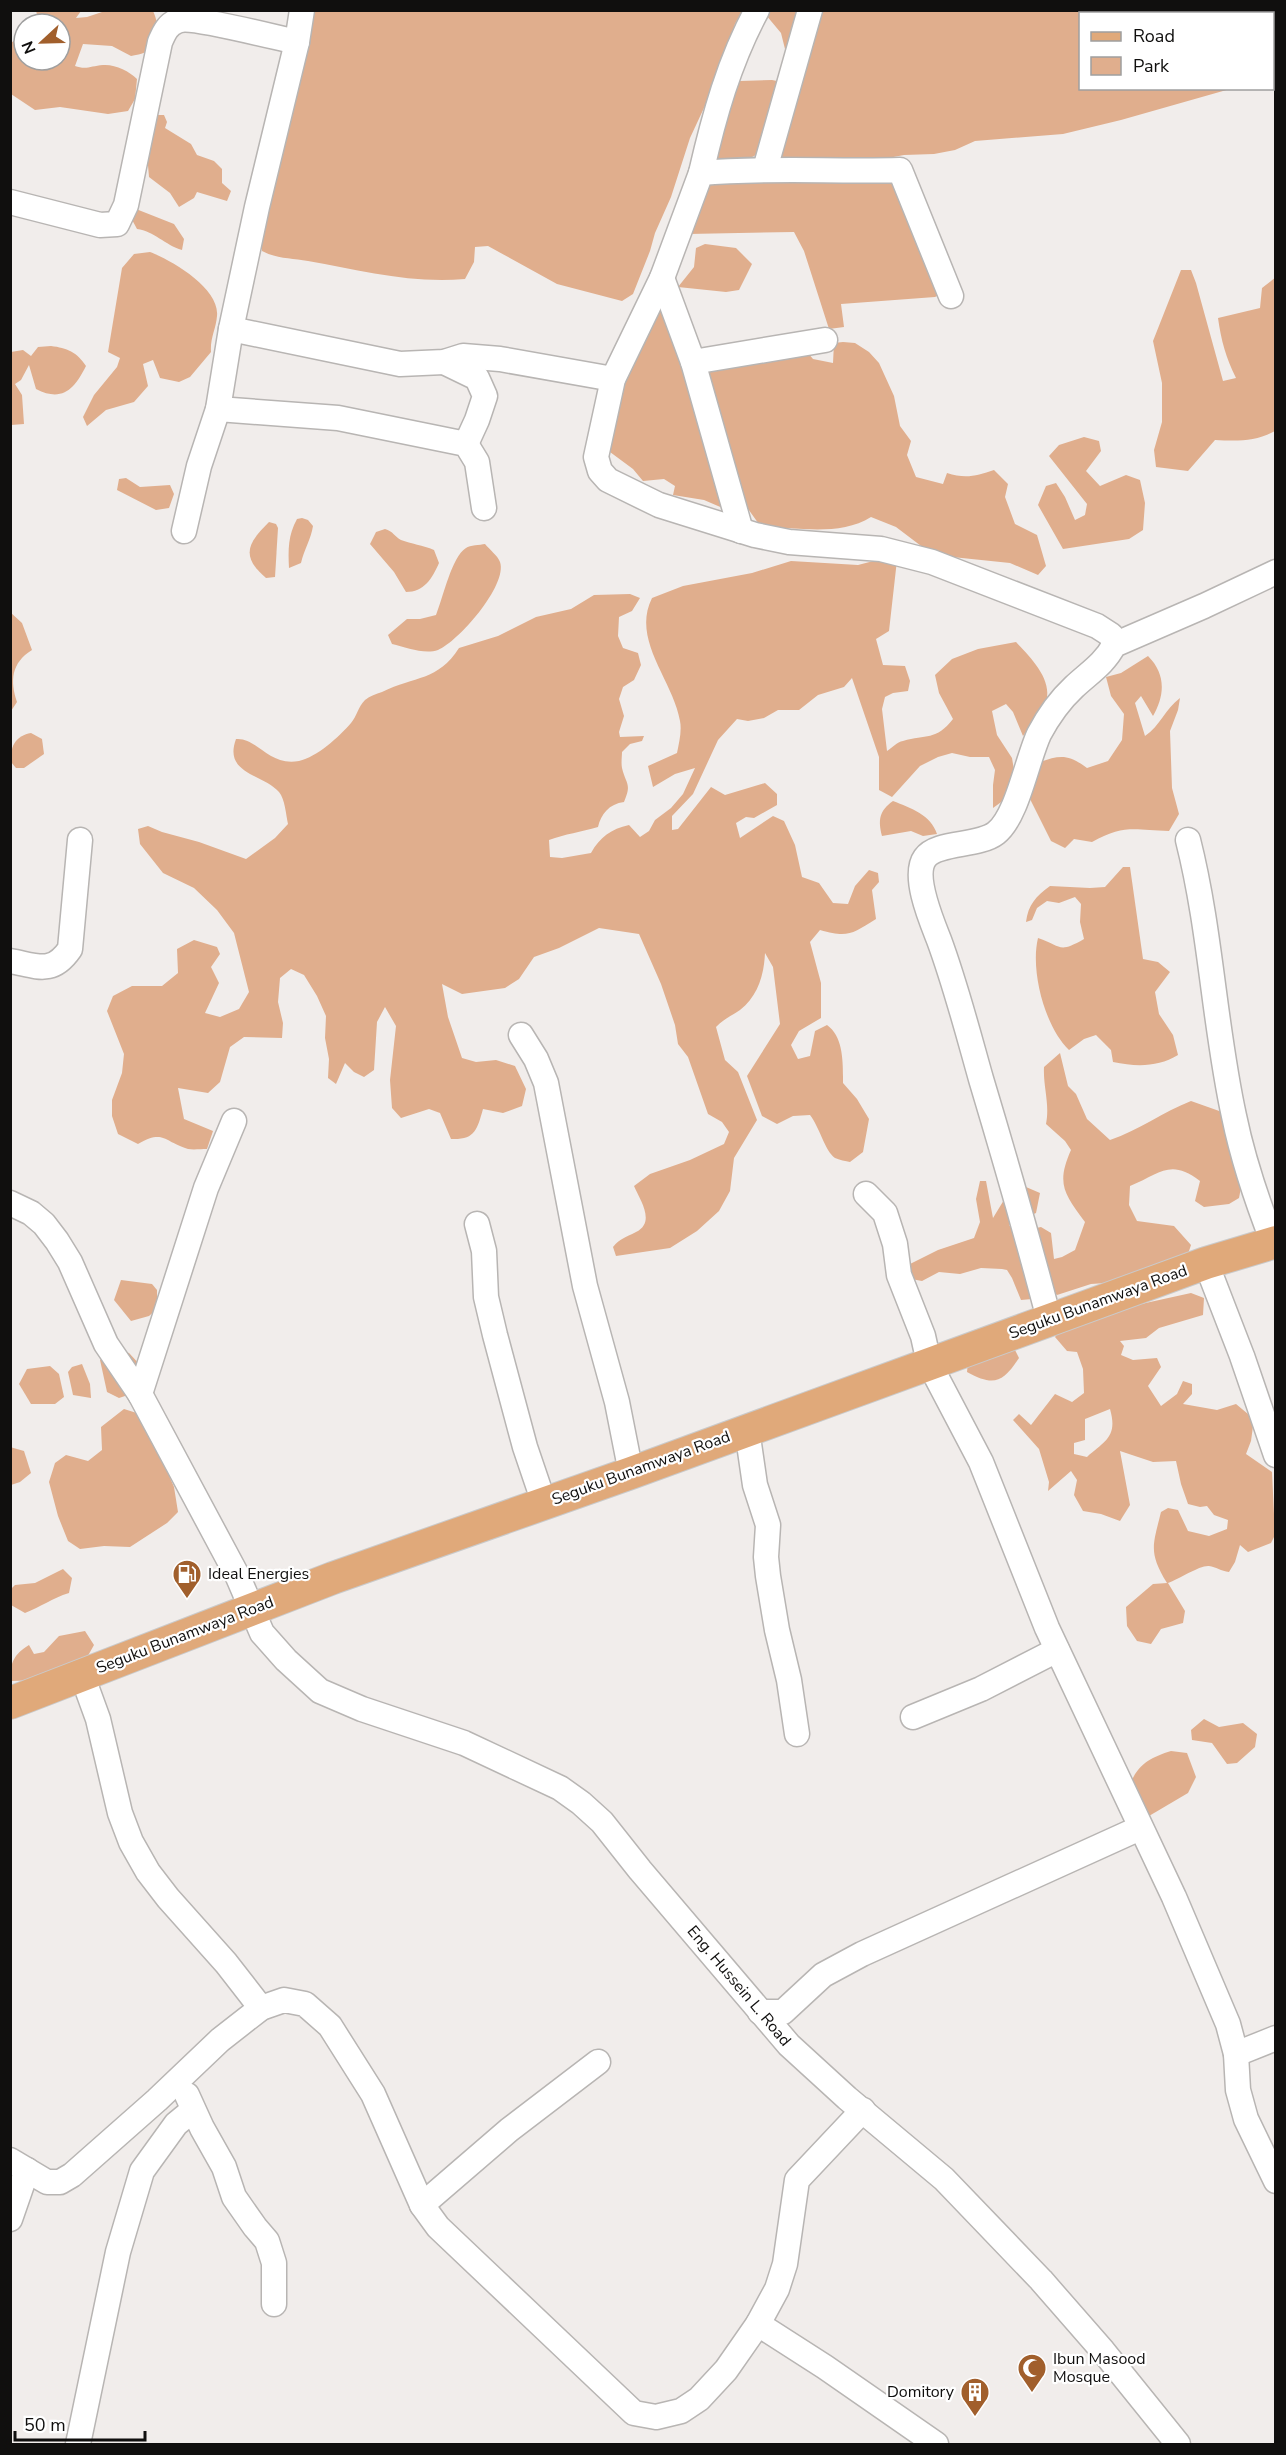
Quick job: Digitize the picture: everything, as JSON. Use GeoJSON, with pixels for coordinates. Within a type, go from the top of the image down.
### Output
{"type":"FeatureCollection","features":[{"type":"Feature","properties":{"kind":"main road","name":"Seguku Bunamwaya Road"},"geometry":{"type":"LineString","coordinates":[[10,1704],[250,1609],[631,1473],[1049,1319],[1206,1263],[1274,1242]]}},
{"type":"Feature","properties":{"kind":"street"},"geometry":{"type":"LineString","coordinates":[[184,531],[199,466],[218,409],[231,329],[257,207],[297,42],[302,10]]}},
{"type":"Feature","properties":{"kind":"street"},"geometry":{"type":"LineString","coordinates":[[757,10],[730,66],[714,114],[700,173],[662,278],[613,379],[596,457],[600,471],[608,480],[659,505],[741,531],[789,542],[881,549],[932,562],[1097,626],[1111,635],[1114,645]]}},
{"type":"Feature","properties":{"kind":"street"},"geometry":{"type":"LineString","coordinates":[[765,169],[810,10]]}},
{"type":"Feature","properties":{"kind":"street"},"geometry":{"type":"LineString","coordinates":[[10,202],[100,225],[117,224],[128,197],[160,42],[168,26],[179,20],[198,21],[297,42]]}},
{"type":"Feature","properties":{"kind":"street"},"geometry":{"type":"LineString","coordinates":[[700,173],[765,169],[900,170],[951,296]]}},
{"type":"Feature","properties":{"kind":"street"},"geometry":{"type":"LineString","coordinates":[[662,278],[693,362],[741,531]]}},
{"type":"Feature","properties":{"kind":"street"},"geometry":{"type":"LineString","coordinates":[[231,329],[400,364],[444,362],[463,356],[500,358],[613,379]]}},
{"type":"Feature","properties":{"kind":"street"},"geometry":{"type":"LineString","coordinates":[[693,362],[825,340]]}},
{"type":"Feature","properties":{"kind":"street"},"geometry":{"type":"LineString","coordinates":[[444,362],[477,378],[485,396],[466,444]]}},
{"type":"Feature","properties":{"kind":"street"},"geometry":{"type":"LineString","coordinates":[[218,409],[338,418],[466,444],[477,462],[484,508]]}},
{"type":"Feature","properties":{"kind":"street"},"geometry":{"type":"LineString","coordinates":[[1049,1319],[1006,1159],[947,963],[923,892],[920,868],[925,857],[934,851],[986,839],[1006,822],[1014,806],[1031,753],[1049,716],[1073,688],[1109,655],[1114,645],[1275,572]]}},
{"type":"Feature","properties":{"kind":"street"},"geometry":{"type":"LineString","coordinates":[[10,961],[47,967],[61,962],[70,949],[80,840]]}},
{"type":"Feature","properties":{"kind":"street"},"geometry":{"type":"LineString","coordinates":[[1188,840],[1207,929],[1233,1114],[1254,1194],[1274,1242]]}},
{"type":"Feature","properties":{"kind":"street"},"geometry":{"type":"LineString","coordinates":[[521,1035],[536,1059],[546,1083],[585,1286],[617,1402],[631,1473]]}},
{"type":"Feature","properties":{"kind":"street"},"geometry":{"type":"LineString","coordinates":[[140,1394],[206,1188],[234,1121]]}},
{"type":"Feature","properties":{"kind":"street"},"geometry":{"type":"LineString","coordinates":[[866,1194],[885,1213],[895,1244],[899,1275],[923,1336],[929,1363],[981,1462],[1057,1650],[1174,1898],[1228,2024],[1236,2054],[1238,2090],[1246,2119],[1275,2181]]}},
{"type":"Feature","properties":{"kind":"street","name":"Eng. Hussein L. Road"},"geometry":{"type":"LineString","coordinates":[[10,1203],[30,1213],[44,1224],[70,1262],[106,1344],[140,1394],[238,1576],[262,1633],[286,1660],[320,1691],[464,1743],[560,1788],[581,1803],[602,1822],[760,2012],[812,2068],[944,2179],[1041,2280],[1103,2351],[1178,2445]]}},
{"type":"Feature","properties":{"kind":"street"},"geometry":{"type":"LineString","coordinates":[[477,1224],[484,1251],[486,1297],[495,1335],[525,1447],[544,1503]]}},
{"type":"Feature","properties":{"kind":"street"},"geometry":{"type":"LineString","coordinates":[[1206,1263],[1242,1356],[1275,1455]]}},
{"type":"Feature","properties":{"kind":"street"},"geometry":{"type":"LineString","coordinates":[[747,1430],[755,1485],[768,1525],[766,1557],[768,1576],[789,1680],[796,1734]]}},
{"type":"Feature","properties":{"kind":"street"},"geometry":{"type":"LineString","coordinates":[[913,1717],[981,1689],[1057,1650]]}},
{"type":"Feature","properties":{"kind":"street"},"geometry":{"type":"LineString","coordinates":[[82,1675],[100,1728],[120,1813],[131,1842],[148,1872],[168,1898],[226,1963],[261,2008]]}},
{"type":"Feature","properties":{"kind":"street"},"geometry":{"type":"LineString","coordinates":[[760,2012],[783,2012],[824,1975],[862,1954],[1140,1828]]}},
{"type":"Feature","properties":{"kind":"street"},"geometry":{"type":"LineString","coordinates":[[10,2219],[19,2165],[47,2182],[60,2182],[72,2175],[180,2079],[220,2040],[261,2008],[284,2000],[305,2004],[330,2026],[373,2094],[422,2205],[438,2227],[634,2413],[656,2417],[681,2411],[690,2405],[726,2370],[758,2324],[782,2276],[797,2180],[863,2110]]}},
{"type":"Feature","properties":{"kind":"street"},"geometry":{"type":"LineString","coordinates":[[1236,2054],[1275,2038]]}},
{"type":"Feature","properties":{"kind":"street"},"geometry":{"type":"LineString","coordinates":[[422,2205],[509,2130],[598,2062]]}},
{"type":"Feature","properties":{"kind":"street"},"geometry":{"type":"LineString","coordinates":[[180,2079],[193,2110],[224,2167],[234,2197],[267,2241],[274,2263],[274,2304]]}},
{"type":"Feature","properties":{"kind":"street"},"geometry":{"type":"LineString","coordinates":[[84,2441],[118,2252],[142,2171],[176,2124],[193,2110]]}},
{"type":"Feature","properties":{"kind":"street"},"geometry":{"type":"LineString","coordinates":[[758,2324],[825,2367],[936,2445]]}},
{"type":"Feature","properties":{"kind":"green space"},"geometry":{"type":"Polygon","coordinates":[[[81,11],[76,18],[105,11],[153,11],[157,36],[151,49],[131,56],[112,46],[83,44],[75,66],[86,68],[112,66],[134,76],[137,79],[135,99],[128,111],[108,114],[60,107],[35,110],[11,94],[10,43],[12,42],[12,72],[72,72],[72,12],[36,12],[81,11]]]}},
{"type":"Feature","properties":{"kind":"green space"},"geometry":{"type":"Polygon","coordinates":[[[312,11],[742,11],[735,24],[717,80],[690,138],[671,197],[633,294],[622,301],[557,284],[488,246],[475,247],[474,262],[465,279],[445,280],[386,275],[279,257],[262,251],[261,236],[312,11]]]}},
{"type":"Feature","properties":{"kind":"green space"},"geometry":{"type":"Polygon","coordinates":[[[766,11],[800,11],[789,65],[781,33],[766,15],[766,11]]]}},
{"type":"Feature","properties":{"kind":"green space"},"geometry":{"type":"Polygon","coordinates":[[[814,11],[1275,11],[1276,78],[1274,78],[1274,12],[1079,12],[1079,90],[1226,90],[1121,120],[1063,134],[975,141],[955,150],[934,154],[904,155],[873,161],[782,157],[780,139],[814,11]]]}},
{"type":"Feature","properties":{"kind":"green space"},"geometry":{"type":"Polygon","coordinates":[[[740,81],[777,81],[777,99],[774,121],[767,142],[756,155],[747,159],[715,162],[731,88],[740,81]]]}},
{"type":"Feature","properties":{"kind":"green space"},"geometry":{"type":"Polygon","coordinates":[[[155,115],[164,115],[167,122],[165,128],[191,144],[197,155],[214,161],[222,169],[222,183],[231,191],[227,201],[197,192],[194,198],[179,207],[170,193],[149,177],[147,154],[155,115]]]}},
{"type":"Feature","properties":{"kind":"green space"},"geometry":{"type":"Polygon","coordinates":[[[897,176],[941,294],[935,297],[841,304],[844,327],[829,329],[804,251],[794,232],[688,234],[708,178],[897,176]]]}},
{"type":"Feature","properties":{"kind":"green space"},"geometry":{"type":"Polygon","coordinates":[[[136,209],[174,224],[184,239],[182,250],[149,232],[137,229],[130,216],[136,209]]]}},
{"type":"Feature","properties":{"kind":"green space"},"geometry":{"type":"Polygon","coordinates":[[[705,244],[736,248],[752,264],[739,290],[726,292],[678,287],[694,267],[696,248],[705,244]]]}},
{"type":"Feature","properties":{"kind":"green space"},"geometry":{"type":"Polygon","coordinates":[[[150,252],[181,268],[211,295],[217,316],[211,352],[190,377],[179,382],[160,378],[153,360],[143,364],[148,386],[134,402],[106,410],[87,426],[83,417],[94,395],[117,367],[120,358],[108,352],[122,268],[134,254],[150,252]]]}},
{"type":"Feature","properties":{"kind":"green space"},"geometry":{"type":"Polygon","coordinates":[[[1181,270],[1191,270],[1196,283],[1223,381],[1236,378],[1224,349],[1218,318],[1260,308],[1262,288],[1276,277],[1275,431],[1253,439],[1215,440],[1188,471],[1156,467],[1154,450],[1162,422],[1162,383],[1153,341],[1181,270]]]}},
{"type":"Feature","properties":{"kind":"green space"},"geometry":{"type":"Polygon","coordinates":[[[662,301],[732,512],[704,500],[673,495],[675,486],[664,479],[643,481],[633,469],[610,452],[608,442],[614,406],[629,375],[656,306],[662,301]]]}},
{"type":"Feature","properties":{"kind":"green space"},"geometry":{"type":"Polygon","coordinates":[[[834,343],[855,343],[869,352],[879,363],[894,396],[900,426],[911,441],[907,455],[916,477],[943,484],[947,473],[971,476],[994,470],[1008,484],[1005,497],[1015,524],[1037,535],[1046,566],[1038,575],[1010,563],[933,555],[896,527],[871,517],[859,523],[832,529],[761,527],[746,506],[714,393],[704,372],[808,353],[813,359],[833,363],[834,343]]]}},
{"type":"Feature","properties":{"kind":"green space"},"geometry":{"type":"Polygon","coordinates":[[[51,346],[71,352],[79,357],[86,366],[72,387],[61,394],[54,394],[36,389],[29,365],[21,380],[15,384],[22,395],[24,424],[11,425],[11,352],[23,350],[31,356],[38,347],[51,346]]]}},
{"type":"Feature","properties":{"kind":"green space"},"geometry":{"type":"Polygon","coordinates":[[[1084,437],[1099,441],[1101,451],[1086,471],[1100,486],[1126,475],[1140,480],[1145,503],[1143,530],[1129,539],[1063,549],[1038,505],[1046,486],[1056,483],[1075,520],[1085,515],[1087,504],[1049,456],[1059,445],[1084,437]]]}},
{"type":"Feature","properties":{"kind":"green space"},"geometry":{"type":"Polygon","coordinates":[[[126,478],[140,487],[170,485],[174,494],[169,508],[156,510],[117,490],[119,479],[126,478]]]}},
{"type":"Feature","properties":{"kind":"green space"},"geometry":{"type":"Polygon","coordinates":[[[297,519],[308,520],[313,526],[312,531],[301,563],[289,568],[290,537],[297,519]]]}},
{"type":"Feature","properties":{"kind":"green space"},"geometry":{"type":"Polygon","coordinates":[[[269,522],[276,524],[278,528],[275,577],[266,578],[253,563],[250,550],[256,537],[269,522]]]}},
{"type":"Feature","properties":{"kind":"green space"},"geometry":{"type":"Polygon","coordinates":[[[385,529],[401,540],[434,550],[439,563],[430,579],[418,590],[406,592],[394,572],[370,544],[376,532],[385,529]]]}},
{"type":"Feature","properties":{"kind":"green space"},"geometry":{"type":"Polygon","coordinates":[[[485,544],[499,560],[500,572],[489,598],[469,625],[438,650],[421,651],[392,644],[388,635],[407,619],[436,615],[456,559],[468,547],[485,544]]]}},
{"type":"Feature","properties":{"kind":"green space"},"geometry":{"type":"Polygon","coordinates":[[[885,558],[897,560],[889,631],[876,639],[883,665],[905,666],[910,681],[908,691],[893,693],[885,697],[882,709],[887,751],[901,742],[936,734],[953,719],[939,693],[935,675],[952,659],[978,649],[1016,642],[1034,662],[1044,678],[1047,687],[1045,704],[1023,736],[1013,712],[1006,704],[992,711],[997,735],[1012,758],[1015,776],[1004,800],[993,808],[995,770],[989,757],[970,757],[952,753],[920,766],[892,797],[879,790],[879,757],[852,678],[844,687],[818,695],[799,710],[778,710],[764,718],[748,721],[737,719],[718,740],[693,794],[672,816],[672,830],[678,829],[711,787],[725,795],[765,783],[777,794],[777,805],[754,818],[746,817],[736,823],[740,838],[773,816],[784,821],[795,845],[802,877],[819,883],[833,903],[848,904],[855,886],[869,870],[878,873],[879,882],[872,890],[876,919],[850,933],[837,934],[820,930],[810,942],[821,983],[821,1018],[799,1031],[791,1045],[798,1059],[810,1056],[815,1031],[827,1025],[837,1036],[841,1051],[843,1083],[857,1099],[869,1119],[863,1152],[850,1162],[831,1155],[810,1115],[793,1116],[777,1124],[762,1116],[747,1076],[780,1024],[773,967],[765,953],[756,992],[740,1010],[716,1027],[725,1060],[738,1072],[757,1120],[734,1158],[730,1191],[719,1211],[697,1231],[670,1248],[616,1256],[613,1247],[620,1240],[642,1228],[645,1223],[643,1204],[634,1186],[650,1174],[690,1160],[724,1144],[729,1132],[722,1122],[708,1114],[688,1057],[678,1044],[675,1025],[661,984],[639,934],[599,928],[559,948],[534,957],[519,979],[505,988],[462,994],[442,984],[448,1017],[462,1058],[476,1062],[496,1060],[515,1066],[526,1089],[522,1106],[503,1113],[483,1109],[477,1128],[465,1138],[451,1139],[440,1113],[429,1109],[401,1118],[392,1108],[390,1080],[396,1026],[385,1007],[377,1022],[374,1070],[364,1077],[354,1072],[345,1063],[336,1084],[328,1078],[326,1016],[304,975],[291,969],[280,978],[278,1002],[283,1023],[282,1038],[244,1037],[230,1047],[220,1082],[208,1093],[178,1088],[184,1119],[213,1131],[207,1149],[188,1149],[159,1137],[153,1137],[138,1144],[118,1134],[112,1116],[112,1100],[122,1073],[124,1054],[107,1011],[113,996],[132,986],[162,986],[178,973],[177,949],[194,940],[217,947],[220,954],[211,967],[219,983],[205,1013],[220,1017],[239,1009],[249,992],[234,933],[217,910],[194,888],[163,873],[140,844],[138,829],[148,826],[246,859],[275,838],[288,824],[283,799],[272,786],[247,772],[235,760],[233,751],[236,739],[250,742],[279,760],[289,762],[306,759],[327,746],[340,734],[353,720],[365,700],[434,672],[443,667],[459,648],[498,636],[536,617],[571,609],[594,595],[630,594],[640,598],[632,611],[619,617],[618,636],[623,648],[638,653],[641,665],[634,680],[623,687],[619,699],[624,716],[619,732],[620,737],[644,736],[642,741],[630,744],[622,752],[622,768],[628,784],[626,796],[624,802],[606,810],[598,827],[549,840],[550,857],[562,858],[591,853],[602,838],[617,829],[629,825],[640,837],[649,831],[655,820],[671,808],[683,794],[695,768],[675,774],[653,787],[648,766],[677,753],[681,729],[676,706],[650,645],[647,614],[652,598],[683,586],[752,573],[791,561],[858,565],[885,558]]]}},
{"type":"Feature","properties":{"kind":"green space"},"geometry":{"type":"Polygon","coordinates":[[[10,612],[22,623],[32,650],[16,667],[13,687],[17,702],[11,711],[10,612]]]}},
{"type":"Feature","properties":{"kind":"green space"},"geometry":{"type":"Polygon","coordinates":[[[1148,656],[1158,670],[1162,685],[1160,700],[1153,716],[1141,696],[1135,703],[1145,736],[1180,698],[1170,731],[1172,788],[1179,814],[1169,831],[1121,830],[1092,842],[1074,839],[1065,848],[1051,841],[1026,791],[1040,762],[1065,757],[1087,768],[1108,761],[1122,740],[1124,714],[1111,696],[1106,677],[1121,673],[1148,656]]]}},
{"type":"Feature","properties":{"kind":"green space"},"geometry":{"type":"Polygon","coordinates":[[[31,733],[42,739],[44,754],[24,768],[16,768],[11,762],[13,747],[17,740],[31,733]]]}},
{"type":"Feature","properties":{"kind":"green space"},"geometry":{"type":"Polygon","coordinates":[[[893,801],[925,817],[937,834],[923,836],[911,831],[882,836],[880,825],[882,812],[893,801]]]}},
{"type":"Feature","properties":{"kind":"green space"},"geometry":{"type":"Polygon","coordinates":[[[1123,867],[1130,867],[1143,959],[1158,962],[1170,972],[1155,992],[1159,1014],[1173,1035],[1178,1055],[1155,1064],[1130,1065],[1113,1062],[1111,1050],[1096,1035],[1084,1039],[1069,1050],[1053,1027],[1042,998],[1038,982],[1036,951],[1038,938],[1060,947],[1069,946],[1084,939],[1080,922],[1081,904],[1075,897],[1059,903],[1047,901],[1037,908],[1032,920],[1026,922],[1034,901],[1050,886],[1105,887],[1123,867]]]}},
{"type":"Feature","properties":{"kind":"green space"},"geometry":{"type":"Polygon","coordinates":[[[1060,1053],[1068,1086],[1076,1094],[1087,1119],[1110,1140],[1191,1101],[1222,1112],[1243,1177],[1239,1198],[1229,1204],[1204,1207],[1195,1201],[1200,1181],[1181,1170],[1173,1169],[1157,1173],[1130,1186],[1129,1205],[1137,1221],[1174,1226],[1191,1245],[1180,1278],[1091,1284],[1057,1295],[1045,1285],[1032,1299],[1021,1300],[1012,1278],[1007,1270],[1002,1269],[981,1268],[960,1274],[939,1272],[922,1281],[906,1278],[910,1264],[938,1250],[974,1238],[980,1222],[976,1199],[980,1181],[986,1181],[993,1218],[1010,1190],[1026,1187],[1040,1193],[1036,1213],[1009,1225],[1017,1232],[1041,1227],[1051,1233],[1054,1259],[1075,1250],[1085,1222],[1064,1188],[1064,1172],[1071,1150],[1065,1141],[1046,1124],[1044,1067],[1060,1053]]]}},
{"type":"Feature","properties":{"kind":"green space"},"geometry":{"type":"Polygon","coordinates":[[[121,1280],[152,1284],[157,1290],[157,1309],[149,1316],[131,1321],[114,1300],[121,1280]]]}},
{"type":"Feature","properties":{"kind":"green space"},"geometry":{"type":"Polygon","coordinates":[[[1191,1293],[1204,1298],[1203,1315],[1159,1328],[1146,1338],[1120,1341],[1124,1346],[1121,1355],[1133,1360],[1157,1358],[1161,1367],[1148,1386],[1161,1406],[1177,1394],[1183,1381],[1192,1384],[1192,1394],[1183,1404],[1217,1410],[1236,1404],[1254,1419],[1251,1441],[1246,1454],[1272,1472],[1275,1535],[1271,1543],[1248,1552],[1240,1545],[1229,1572],[1205,1566],[1168,1583],[1185,1611],[1183,1623],[1161,1629],[1151,1644],[1137,1641],[1127,1626],[1126,1607],[1153,1584],[1167,1583],[1157,1563],[1154,1548],[1161,1512],[1168,1508],[1178,1510],[1188,1531],[1209,1536],[1227,1529],[1228,1520],[1214,1515],[1207,1506],[1188,1504],[1176,1461],[1153,1462],[1120,1451],[1130,1505],[1120,1521],[1101,1514],[1083,1511],[1074,1495],[1077,1480],[1071,1471],[1048,1491],[1049,1482],[1039,1449],[1013,1420],[1019,1414],[1031,1425],[1055,1394],[1072,1402],[1084,1393],[1083,1369],[1077,1352],[1067,1351],[1055,1337],[1060,1330],[1132,1306],[1191,1293]],[[1110,1409],[1085,1419],[1085,1440],[1074,1443],[1074,1454],[1087,1457],[1104,1442],[1111,1432],[1110,1409]]]}},
{"type":"Feature","properties":{"kind":"green space"},"geometry":{"type":"Polygon","coordinates":[[[1015,1350],[1019,1358],[1002,1378],[990,1381],[967,1372],[968,1362],[1001,1351],[1015,1350]]]}},
{"type":"Feature","properties":{"kind":"green space"},"geometry":{"type":"Polygon","coordinates":[[[120,1351],[129,1353],[141,1366],[128,1395],[119,1398],[107,1392],[100,1360],[120,1351]]]}},
{"type":"Feature","properties":{"kind":"green space"},"geometry":{"type":"Polygon","coordinates":[[[82,1364],[90,1384],[91,1398],[73,1395],[68,1372],[72,1367],[82,1364]]]}},
{"type":"Feature","properties":{"kind":"green space"},"geometry":{"type":"Polygon","coordinates":[[[50,1366],[59,1374],[64,1397],[55,1404],[31,1404],[19,1384],[27,1369],[50,1366]]]}},
{"type":"Feature","properties":{"kind":"green space"},"geometry":{"type":"Polygon","coordinates":[[[124,1409],[143,1415],[174,1487],[178,1512],[167,1523],[130,1547],[104,1546],[80,1549],[68,1541],[58,1516],[49,1482],[55,1463],[66,1455],[88,1461],[102,1450],[101,1427],[124,1409]]]}},
{"type":"Feature","properties":{"kind":"green space"},"geometry":{"type":"Polygon","coordinates":[[[10,1447],[24,1451],[31,1473],[20,1482],[11,1485],[10,1447]]]}},
{"type":"Feature","properties":{"kind":"green space"},"geometry":{"type":"Polygon","coordinates":[[[63,1569],[72,1578],[69,1593],[25,1613],[11,1605],[11,1589],[15,1585],[35,1583],[63,1569]]]}},
{"type":"Feature","properties":{"kind":"green space"},"geometry":{"type":"Polygon","coordinates":[[[85,1631],[94,1645],[85,1661],[42,1680],[11,1681],[14,1660],[24,1648],[29,1645],[34,1654],[44,1652],[59,1636],[85,1631]]]}},
{"type":"Feature","properties":{"kind":"green space"},"geometry":{"type":"Polygon","coordinates":[[[1204,1719],[1219,1727],[1243,1723],[1257,1734],[1255,1747],[1237,1763],[1227,1764],[1212,1743],[1192,1740],[1191,1730],[1204,1719]]]}},
{"type":"Feature","properties":{"kind":"green space"},"geometry":{"type":"Polygon","coordinates":[[[1171,1751],[1187,1753],[1196,1777],[1188,1793],[1149,1816],[1143,1813],[1130,1785],[1146,1762],[1171,1751]]]}},
{"type":"Feature","properties":{"kind":"place","name":"Ideal Energies"},"geometry":{"type":"Point","coordinates":[187,1600]}},
{"type":"Feature","properties":{"kind":"place","name":"Ibun Masood Mosque"},"geometry":{"type":"Point","coordinates":[1032,2394]}},
{"type":"Feature","properties":{"kind":"place","name":"Domitory"},"geometry":{"type":"Point","coordinates":[975,2418]}}]}
